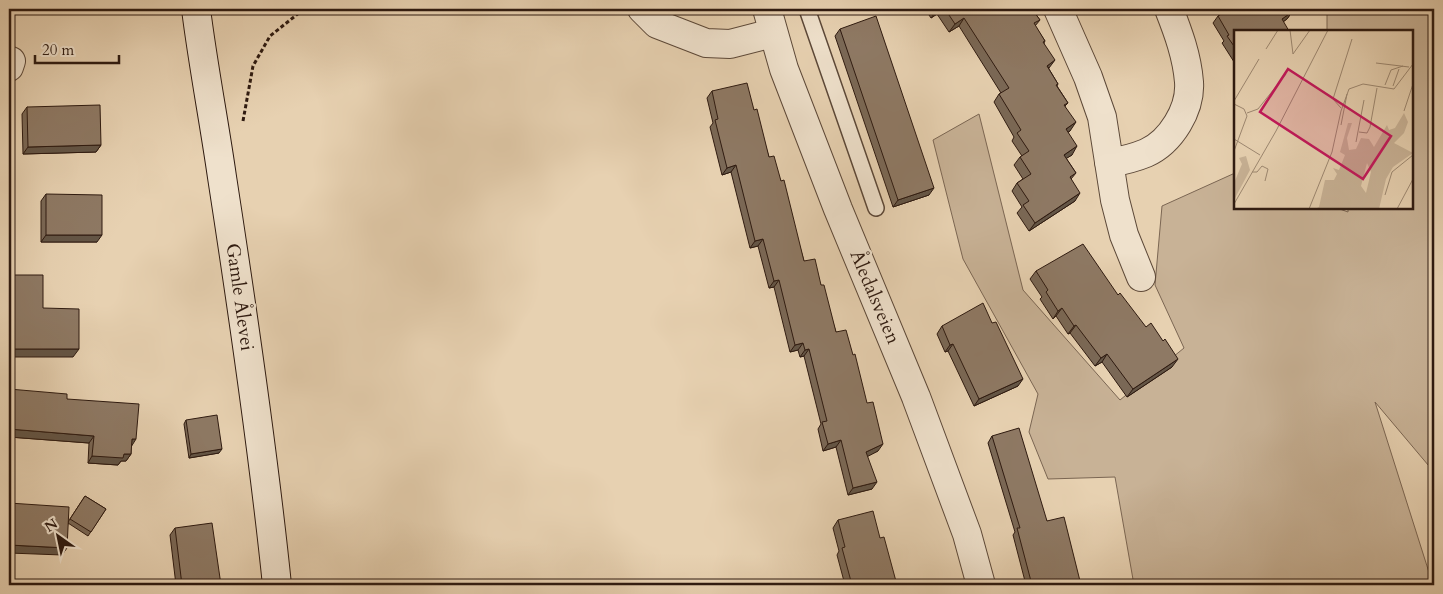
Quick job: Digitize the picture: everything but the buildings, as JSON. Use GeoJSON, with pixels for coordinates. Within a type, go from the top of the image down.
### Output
{"type":"FeatureCollection","features":[{"type":"Feature","properties":{"kind":"street","name":"Gamle Ålevei"},"geometry":{"type":"LineString","coordinates":[[196,9],[266,479],[277,585]]}},
{"type":"Feature","properties":{"kind":"street"},"geometry":{"type":"LineString","coordinates":[[642,9],[657,24],[706,43],[730,44],[770,21]]}},
{"type":"Feature","properties":{"kind":"street"},"geometry":{"type":"LineString","coordinates":[[1058,9],[1088,77],[1102,117],[1109,163],[1124,235],[1141,277]]}},
{"type":"Feature","properties":{"kind":"street"},"geometry":{"type":"LineString","coordinates":[[1109,163],[1147,153],[1167,137],[1184,115],[1189,84],[1182,43],[1169,9]]}},
{"type":"Feature","properties":{"kind":"street","name":"Åledalsveien"},"geometry":{"type":"LineString","coordinates":[[770,21],[784,69],[838,209],[916,397],[968,534],[981,585]]}},
{"type":"Feature","properties":{"kind":"lane"},"geometry":{"type":"LineString","coordinates":[[807,9],[876,208]]}},
{"type":"Feature","properties":{"kind":"path"},"geometry":{"type":"LineString","coordinates":[[243,123],[253,66],[270,36],[304,9]]}},
{"type":"Feature","properties":{"kind":"shaded area"},"geometry":{"type":"Polygon","coordinates":[[[1327,9],[1434,9],[1434,472],[1375,402],[1433,585],[1134,585],[1115,477],[1048,479],[1029,432],[1038,394],[963,259],[933,140],[979,114],[1023,290],[1120,400],[1184,348],[1155,285],[1162,206],[1234,173],[1234,209],[1340,209],[1348,212],[1348,209],[1413,209],[1413,30],[1327,30],[1327,9]]]}}]}
